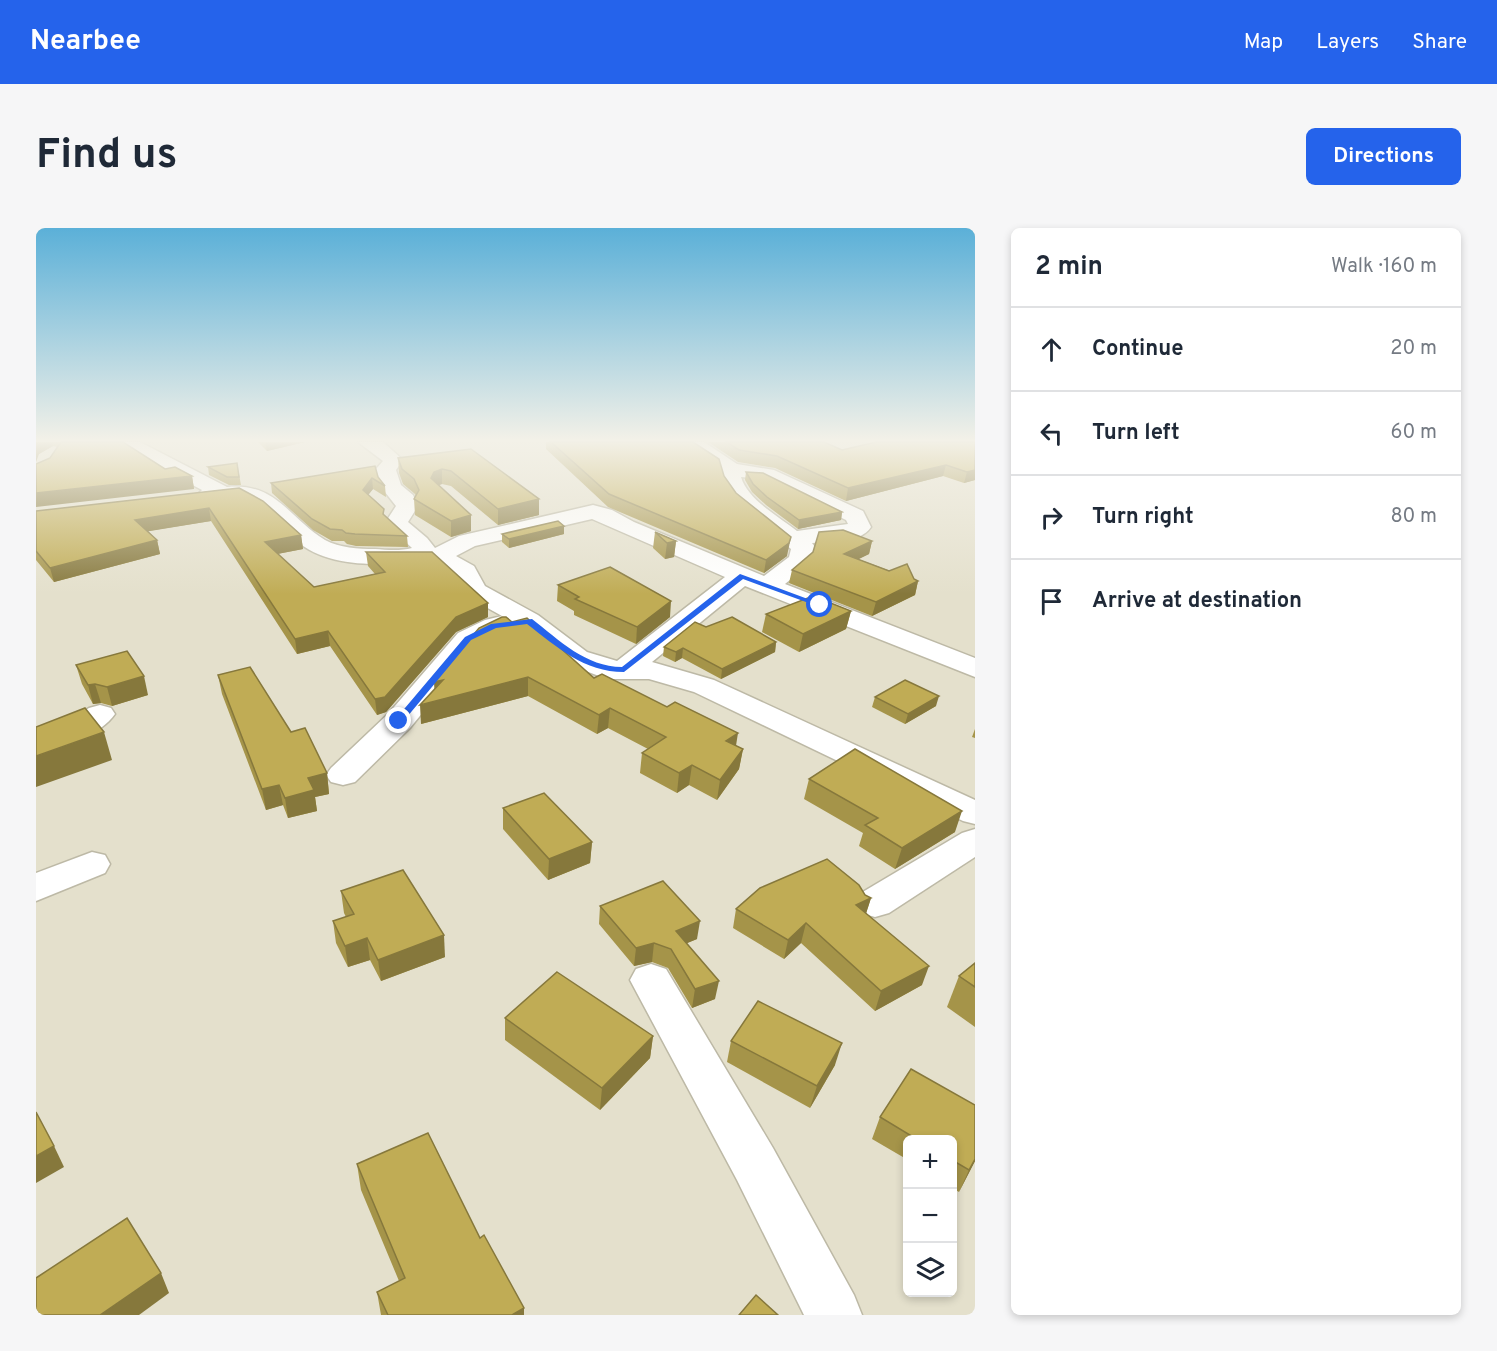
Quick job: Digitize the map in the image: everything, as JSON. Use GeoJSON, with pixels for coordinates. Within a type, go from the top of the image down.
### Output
{"type":"FeatureCollection","features":[{"type":"Feature","properties":{"kind":"street"},"geometry":{"type":"LineString","coordinates":[[181,498],[235,493]]}},
{"type":"Feature","properties":{"kind":"street"},"geometry":{"type":"LineString","coordinates":[[243,493],[270,502],[294,528],[315,545],[332,552],[425,557],[450,562],[465,571],[475,591],[529,621],[577,658],[609,670],[651,670],[704,686],[975,813]]}},
{"type":"Feature","properties":{"kind":"street"},"geometry":{"type":"LineString","coordinates":[[397,493],[405,500],[407,506],[396,523],[421,543],[425,550],[425,557]]}},
{"type":"Feature","properties":{"kind":"street"},"geometry":{"type":"LineString","coordinates":[[739,493],[803,547],[800,560],[767,586]]}},
{"type":"Feature","properties":{"kind":"street"},"geometry":{"type":"LineString","coordinates":[[792,538],[847,533],[860,527],[855,516],[809,493]]}},
{"type":"Feature","properties":{"kind":"street"},"geometry":{"type":"LineString","coordinates":[[425,557],[467,541],[485,527],[593,512],[742,576],[975,668]]}},
{"type":"Feature","properties":{"kind":"street"},"geometry":{"type":"LineString","coordinates":[[624,670],[742,576]]}},
{"type":"Feature","properties":{"kind":"street"},"geometry":{"type":"LineString","coordinates":[[343,776],[399,721],[468,639],[494,626],[529,621]]}},
{"type":"Feature","properties":{"kind":"street"},"geometry":{"type":"LineString","coordinates":[[36,745],[69,733],[100,714]]}},
{"type":"Feature","properties":{"kind":"street"},"geometry":{"type":"LineString","coordinates":[[875,903],[975,841]]}},
{"type":"Feature","properties":{"kind":"street"},"geometry":{"type":"LineString","coordinates":[[36,888],[92,864]]}},
{"type":"Feature","properties":{"kind":"street"},"geometry":{"type":"LineString","coordinates":[[651,980],[755,1164],[834,1315]]}},
{"type":"Feature","properties":{"kind":"building"},"geometry":{"type":"Polygon","coordinates":[[[197,493],[248,493],[263,501],[301,535],[265,542],[314,587],[385,572],[366,552],[432,552],[488,603],[456,617],[385,697],[375,699],[328,631],[295,639],[209,508],[135,520],[157,540],[50,568],[36,551],[36,511],[197,493]]]}},
{"type":"Feature","properties":{"kind":"building"},"geometry":{"type":"Polygon","coordinates":[[[282,493],[366,493],[384,509],[383,514],[407,536],[346,533],[342,530],[330,529],[312,519],[282,493]]]}},
{"type":"Feature","properties":{"kind":"building"},"geometry":{"type":"Polygon","coordinates":[[[417,493],[447,493],[471,515],[451,521],[414,499],[417,493]]]}},
{"type":"Feature","properties":{"kind":"building"},"geometry":{"type":"Polygon","coordinates":[[[478,493],[530,493],[539,499],[498,509],[478,493]]]}},
{"type":"Feature","properties":{"kind":"building"},"geometry":{"type":"Polygon","coordinates":[[[608,493],[736,493],[791,537],[789,543],[766,560],[608,493]]]}},
{"type":"Feature","properties":{"kind":"building"},"geometry":{"type":"Polygon","coordinates":[[[762,493],[803,493],[842,512],[799,520],[762,493]]]}},
{"type":"Feature","properties":{"kind":"building"},"geometry":{"type":"Polygon","coordinates":[[[558,521],[564,526],[509,539],[502,534],[558,521]]]}},
{"type":"Feature","properties":{"kind":"building"},"geometry":{"type":"Polygon","coordinates":[[[843,530],[872,541],[844,554],[889,571],[907,564],[914,579],[918,581],[876,602],[792,570],[813,552],[819,532],[843,530]]]}},
{"type":"Feature","properties":{"kind":"building"},"geometry":{"type":"Polygon","coordinates":[[[655,532],[676,541],[667,543],[655,532]]]}},
{"type":"Feature","properties":{"kind":"building"},"geometry":{"type":"Polygon","coordinates":[[[610,567],[671,601],[637,627],[575,599],[579,597],[558,585],[610,567]]]}},
{"type":"Feature","properties":{"kind":"building"},"geometry":{"type":"Polygon","coordinates":[[[813,596],[851,611],[803,634],[766,614],[813,596]]]}},
{"type":"Feature","properties":{"kind":"building"},"geometry":{"type":"Polygon","coordinates":[[[502,617],[512,622],[527,618],[594,678],[602,674],[667,707],[675,702],[738,733],[726,741],[743,749],[720,780],[692,765],[679,773],[642,753],[666,737],[610,708],[599,715],[528,677],[420,705],[443,680],[434,682],[479,628],[502,617]]]}},
{"type":"Feature","properties":{"kind":"building"},"geometry":{"type":"Polygon","coordinates":[[[732,617],[776,642],[722,669],[683,648],[676,652],[664,647],[695,622],[706,627],[732,617]]]}},
{"type":"Feature","properties":{"kind":"building"},"geometry":{"type":"Polygon","coordinates":[[[127,651],[144,676],[107,687],[88,685],[76,665],[127,651]]]}},
{"type":"Feature","properties":{"kind":"building"},"geometry":{"type":"Polygon","coordinates":[[[250,667],[291,732],[305,728],[327,773],[308,778],[314,790],[285,798],[279,785],[262,789],[218,675],[250,667]]]}},
{"type":"Feature","properties":{"kind":"building"},"geometry":{"type":"Polygon","coordinates":[[[905,680],[939,696],[908,714],[875,697],[905,680]]]}},
{"type":"Feature","properties":{"kind":"building"},"geometry":{"type":"Polygon","coordinates":[[[85,708],[104,732],[36,756],[36,727],[85,708]]]}},
{"type":"Feature","properties":{"kind":"building"},"geometry":{"type":"Polygon","coordinates":[[[855,749],[962,811],[902,848],[865,825],[878,818],[809,779],[855,749]]]}},
{"type":"Feature","properties":{"kind":"building"},"geometry":{"type":"Polygon","coordinates":[[[544,793],[592,842],[549,859],[503,808],[544,793]]]}},
{"type":"Feature","properties":{"kind":"building"},"geometry":{"type":"Polygon","coordinates":[[[827,859],[871,898],[856,905],[929,966],[881,991],[806,923],[788,940],[736,909],[760,888],[827,859]]]}},
{"type":"Feature","properties":{"kind":"building"},"geometry":{"type":"Polygon","coordinates":[[[403,870],[444,935],[378,960],[367,938],[345,946],[333,921],[354,914],[341,891],[403,870]]]}},
{"type":"Feature","properties":{"kind":"building"},"geometry":{"type":"Polygon","coordinates":[[[663,881],[700,921],[676,931],[719,981],[695,989],[671,949],[654,943],[636,948],[600,906],[663,881]]]}},
{"type":"Feature","properties":{"kind":"building"},"geometry":{"type":"Polygon","coordinates":[[[975,963],[975,987],[959,976],[975,963]]]}},
{"type":"Feature","properties":{"kind":"building"},"geometry":{"type":"Polygon","coordinates":[[[557,972],[653,1036],[602,1088],[505,1018],[557,972]]]}},
{"type":"Feature","properties":{"kind":"building"},"geometry":{"type":"Polygon","coordinates":[[[758,1001],[842,1043],[817,1086],[731,1041],[758,1001]]]}},
{"type":"Feature","properties":{"kind":"building"},"geometry":{"type":"Polygon","coordinates":[[[911,1069],[975,1105],[975,1159],[969,1170],[957,1163],[957,1135],[910,1135],[880,1117],[911,1069]]]}},
{"type":"Feature","properties":{"kind":"building"},"geometry":{"type":"Polygon","coordinates":[[[36,1112],[54,1146],[36,1156],[36,1112]]]}},
{"type":"Feature","properties":{"kind":"building"},"geometry":{"type":"Polygon","coordinates":[[[428,1133],[480,1238],[484,1235],[524,1308],[512,1315],[388,1315],[377,1292],[405,1278],[357,1164],[428,1133]]]}},
{"type":"Feature","properties":{"kind":"building"},"geometry":{"type":"Polygon","coordinates":[[[127,1218],[161,1273],[100,1315],[39,1315],[36,1309],[36,1278],[127,1218]]]}},
{"type":"Feature","properties":{"kind":"building"},"geometry":{"type":"Polygon","coordinates":[[[756,1295],[778,1315],[739,1315],[756,1295]]]}},
{"type":"Feature","properties":{"kind":"route"},"geometry":{"type":"LineString","coordinates":[[399,721],[468,639],[508,622],[529,621],[577,658],[609,670],[624,670],[742,576],[820,605]]}}]}
